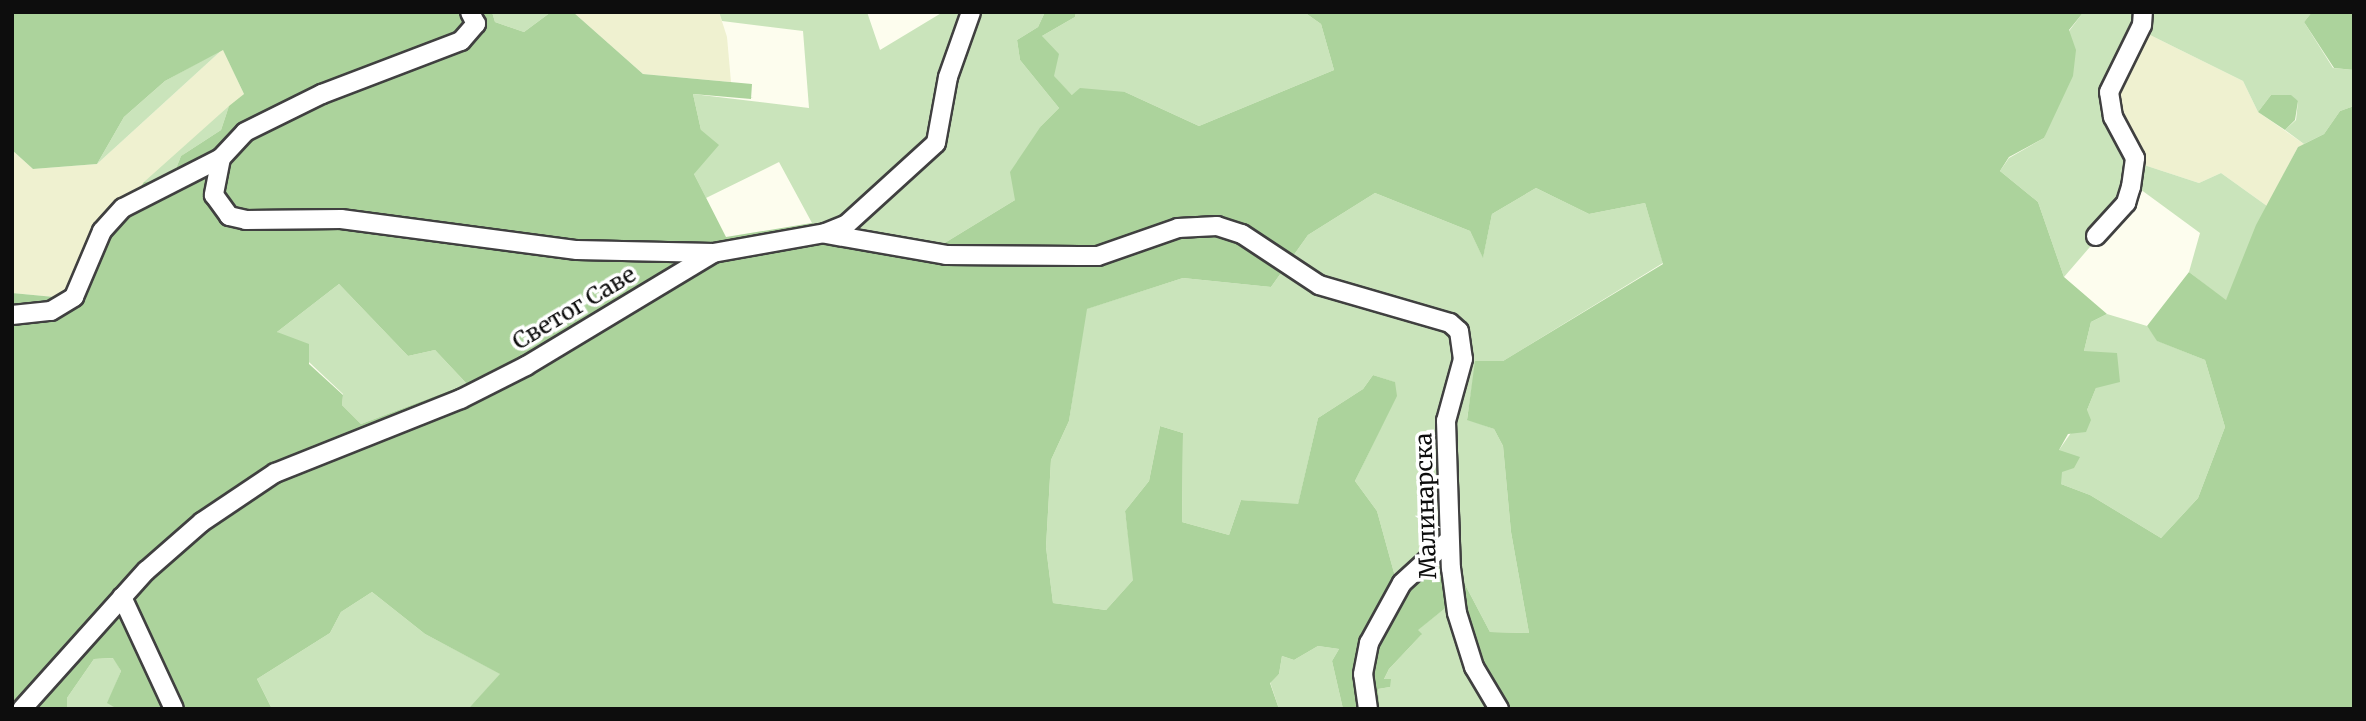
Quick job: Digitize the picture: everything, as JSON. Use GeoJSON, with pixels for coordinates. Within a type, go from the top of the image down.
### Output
{"type":"FeatureCollection","features":[{"type":"Feature","properties":{"kind":"street"},"geometry":{"type":"LineString","coordinates":[[12,316],[62,307],[74,297],[102,231],[123,208],[221,158],[245,132],[322,94],[461,41],[476,24],[470,12]]}},
{"type":"Feature","properties":{"kind":"street","name":"Светог Саве"},"geometry":{"type":"LineString","coordinates":[[22,709],[122,597],[202,522],[275,473],[483,388],[713,253],[825,233],[847,224],[936,143],[948,77],[971,12]]}},
{"type":"Feature","properties":{"kind":"street"},"geometry":{"type":"LineString","coordinates":[[2096,236],[2126,203],[2131,187],[2135,158],[2113,117],[2109,92],[2142,26],[2143,12]]}},
{"type":"Feature","properties":{"kind":"street"},"geometry":{"type":"LineString","coordinates":[[221,158],[214,195],[229,216],[246,220],[341,219],[577,250],[713,253]]}},
{"type":"Feature","properties":{"kind":"street","name":"Малинарска"},"geometry":{"type":"LineString","coordinates":[[825,233],[946,255],[1098,256],[1178,228],[1217,226],[1242,234],[1319,285],[1442,318],[1459,331],[1463,359],[1446,421],[1448,541],[1457,613],[1474,667],[1499,709]]}},
{"type":"Feature","properties":{"kind":"street"},"geometry":{"type":"LineString","coordinates":[[1368,709],[1363,674],[1369,643],[1402,583],[1448,541]]}},
{"type":"Feature","properties":{"kind":"street"},"geometry":{"type":"LineString","coordinates":[[122,597],[174,709]]}},
{"type":"Feature","properties":{"kind":"green space"},"geometry":{"type":"Polygon","coordinates":[[[12,12],[492,12],[495,22],[524,32],[551,12],[573,12],[643,74],[752,84],[751,99],[693,94],[701,130],[719,145],[694,174],[726,237],[812,223],[943,244],[1015,200],[1010,172],[1041,126],[1059,108],[1020,60],[1017,40],[1038,27],[1045,12],[1076,12],[1075,17],[1042,36],[1059,54],[1054,76],[1072,95],[1080,88],[1125,92],[1199,126],[1334,70],[1321,24],[1304,12],[2093,12],[2082,14],[2069,30],[2076,50],[2073,76],[2044,138],[2009,157],[2000,171],[2038,202],[2064,277],[2107,314],[2091,322],[2084,351],[2117,353],[2120,382],[2096,388],[2087,410],[2091,420],[2086,432],[2068,434],[2059,450],[2080,457],[2074,468],[2062,472],[2061,484],[2090,495],[2161,538],[2198,498],[2225,427],[2205,360],[2157,341],[2147,326],[2189,272],[2226,300],[2256,225],[2298,147],[2324,134],[2340,111],[2354,106],[2354,709],[1508,709],[1490,691],[1448,606],[1418,630],[1422,634],[1389,669],[1384,679],[1391,679],[1390,687],[1378,689],[1380,709],[1343,709],[1332,661],[1339,649],[1318,646],[1294,660],[1282,656],[1279,674],[1270,683],[1279,709],[468,709],[500,674],[425,634],[372,592],[341,612],[330,633],[257,679],[272,709],[117,709],[107,703],[121,671],[113,658],[94,659],[67,698],[67,709],[12,709],[12,293],[65,298],[144,182],[161,181],[175,171],[181,156],[221,130],[229,106],[244,94],[223,50],[165,81],[124,117],[97,164],[33,169],[12,150],[12,12]],[[1536,188],[1492,214],[1483,258],[1470,231],[1375,193],[1308,235],[1271,287],[1183,278],[1087,309],[1069,421],[1051,460],[1046,547],[1053,603],[1106,610],[1133,580],[1125,511],[1149,481],[1160,426],[1183,433],[1182,522],[1229,535],[1241,500],[1298,504],[1318,418],[1363,389],[1373,375],[1395,382],[1397,396],[1355,481],[1377,511],[1396,580],[1460,575],[1490,632],[1529,633],[1511,532],[1503,446],[1494,429],[1467,420],[1475,361],[1503,361],[1663,264],[1645,203],[1589,214],[1536,188]],[[339,284],[277,332],[309,344],[309,364],[343,395],[342,405],[361,424],[467,384],[435,350],[408,356],[339,284]]]}},
{"type":"Feature","properties":{"kind":"green space"},"geometry":{"type":"Polygon","coordinates":[[[492,12],[551,12],[524,32],[495,22],[492,12]]]}},
{"type":"Feature","properties":{"kind":"green space"},"geometry":{"type":"Polygon","coordinates":[[[573,12],[719,12],[727,37],[731,82],[643,74],[573,12]]]}},
{"type":"Feature","properties":{"kind":"green space"},"geometry":{"type":"Polygon","coordinates":[[[719,12],[867,12],[880,50],[943,12],[1045,12],[1038,27],[1017,40],[1020,60],[1059,108],[1041,126],[1015,200],[943,244],[812,223],[779,162],[706,198],[694,174],[701,130],[693,94],[809,108],[803,31],[722,21],[719,12]]]}},
{"type":"Feature","properties":{"kind":"green space"},"geometry":{"type":"Polygon","coordinates":[[[1076,12],[1304,12],[1321,24],[1334,70],[1199,126],[1125,92],[1072,95],[1053,76],[1042,36],[1075,17],[1076,12]]]}},
{"type":"Feature","properties":{"kind":"green space"},"geometry":{"type":"Polygon","coordinates":[[[2312,12],[2304,22],[2333,68],[2354,70],[2354,106],[2340,111],[2324,134],[2304,144],[2285,130],[2296,120],[2298,101],[2271,95],[2258,112],[2243,81],[2144,32],[2116,88],[2118,117],[2141,164],[2199,183],[2221,173],[2267,206],[2226,301],[2189,272],[2200,233],[2140,189],[2064,277],[2038,202],[2000,171],[2009,158],[2044,138],[2069,31],[2082,14],[2312,12]]]}},
{"type":"Feature","properties":{"kind":"green space"},"geometry":{"type":"Polygon","coordinates":[[[2312,12],[2354,12],[2354,70],[2334,68],[2304,22],[2312,12]]]}},
{"type":"Feature","properties":{"kind":"green space"},"geometry":{"type":"Polygon","coordinates":[[[2144,32],[2243,81],[2258,112],[2304,144],[2298,147],[2267,206],[2221,173],[2199,183],[2141,164],[2118,117],[2116,88],[2144,32]]]}},
{"type":"Feature","properties":{"kind":"green space"},"geometry":{"type":"Polygon","coordinates":[[[223,49],[244,94],[127,211],[65,298],[12,293],[12,150],[33,169],[97,164],[223,49]]]}},
{"type":"Feature","properties":{"kind":"green space"},"geometry":{"type":"Polygon","coordinates":[[[223,49],[97,164],[124,117],[165,81],[223,49]]]}},
{"type":"Feature","properties":{"kind":"green space"},"geometry":{"type":"Polygon","coordinates":[[[2271,95],[2291,95],[2298,101],[2295,120],[2285,130],[2258,112],[2271,95]]]}},
{"type":"Feature","properties":{"kind":"green space"},"geometry":{"type":"Polygon","coordinates":[[[229,106],[221,130],[181,156],[175,171],[161,181],[144,182],[229,106]]]}},
{"type":"Feature","properties":{"kind":"green space"},"geometry":{"type":"Polygon","coordinates":[[[1536,188],[1589,214],[1645,203],[1663,263],[1503,361],[1476,361],[1467,419],[1494,429],[1503,446],[1511,532],[1529,633],[1490,632],[1460,575],[1396,580],[1377,511],[1355,481],[1396,396],[1394,382],[1373,375],[1363,389],[1318,418],[1298,505],[1241,500],[1229,535],[1182,522],[1183,433],[1160,426],[1149,481],[1125,511],[1134,579],[1106,610],[1053,603],[1046,547],[1051,460],[1069,421],[1086,309],[1183,278],[1271,287],[1308,235],[1375,193],[1470,231],[1483,257],[1492,214],[1536,188]]]}},
{"type":"Feature","properties":{"kind":"green space"},"geometry":{"type":"Polygon","coordinates":[[[339,284],[408,356],[435,350],[467,384],[361,424],[342,405],[343,394],[277,332],[339,284]]]}},
{"type":"Feature","properties":{"kind":"green space"},"geometry":{"type":"Polygon","coordinates":[[[2107,314],[2147,326],[2158,341],[2205,360],[2225,427],[2198,498],[2161,538],[2090,495],[2061,484],[2059,450],[2087,410],[2096,388],[2084,351],[2091,322],[2107,314]]]}},
{"type":"Feature","properties":{"kind":"green space"},"geometry":{"type":"Polygon","coordinates":[[[372,592],[425,634],[501,674],[468,709],[272,709],[257,679],[330,633],[341,612],[372,592]]]}},
{"type":"Feature","properties":{"kind":"green space"},"geometry":{"type":"Polygon","coordinates":[[[1448,606],[1490,691],[1508,709],[1380,709],[1378,689],[1390,687],[1384,679],[1389,669],[1421,635],[1417,630],[1448,606]]]}},
{"type":"Feature","properties":{"kind":"green space"},"geometry":{"type":"Polygon","coordinates":[[[1318,646],[1339,649],[1332,661],[1343,709],[1279,709],[1270,682],[1279,674],[1282,656],[1294,660],[1318,646]]]}},
{"type":"Feature","properties":{"kind":"green space"},"geometry":{"type":"Polygon","coordinates":[[[114,658],[121,671],[108,703],[117,709],[67,709],[67,698],[94,659],[114,658]]]}}]}
